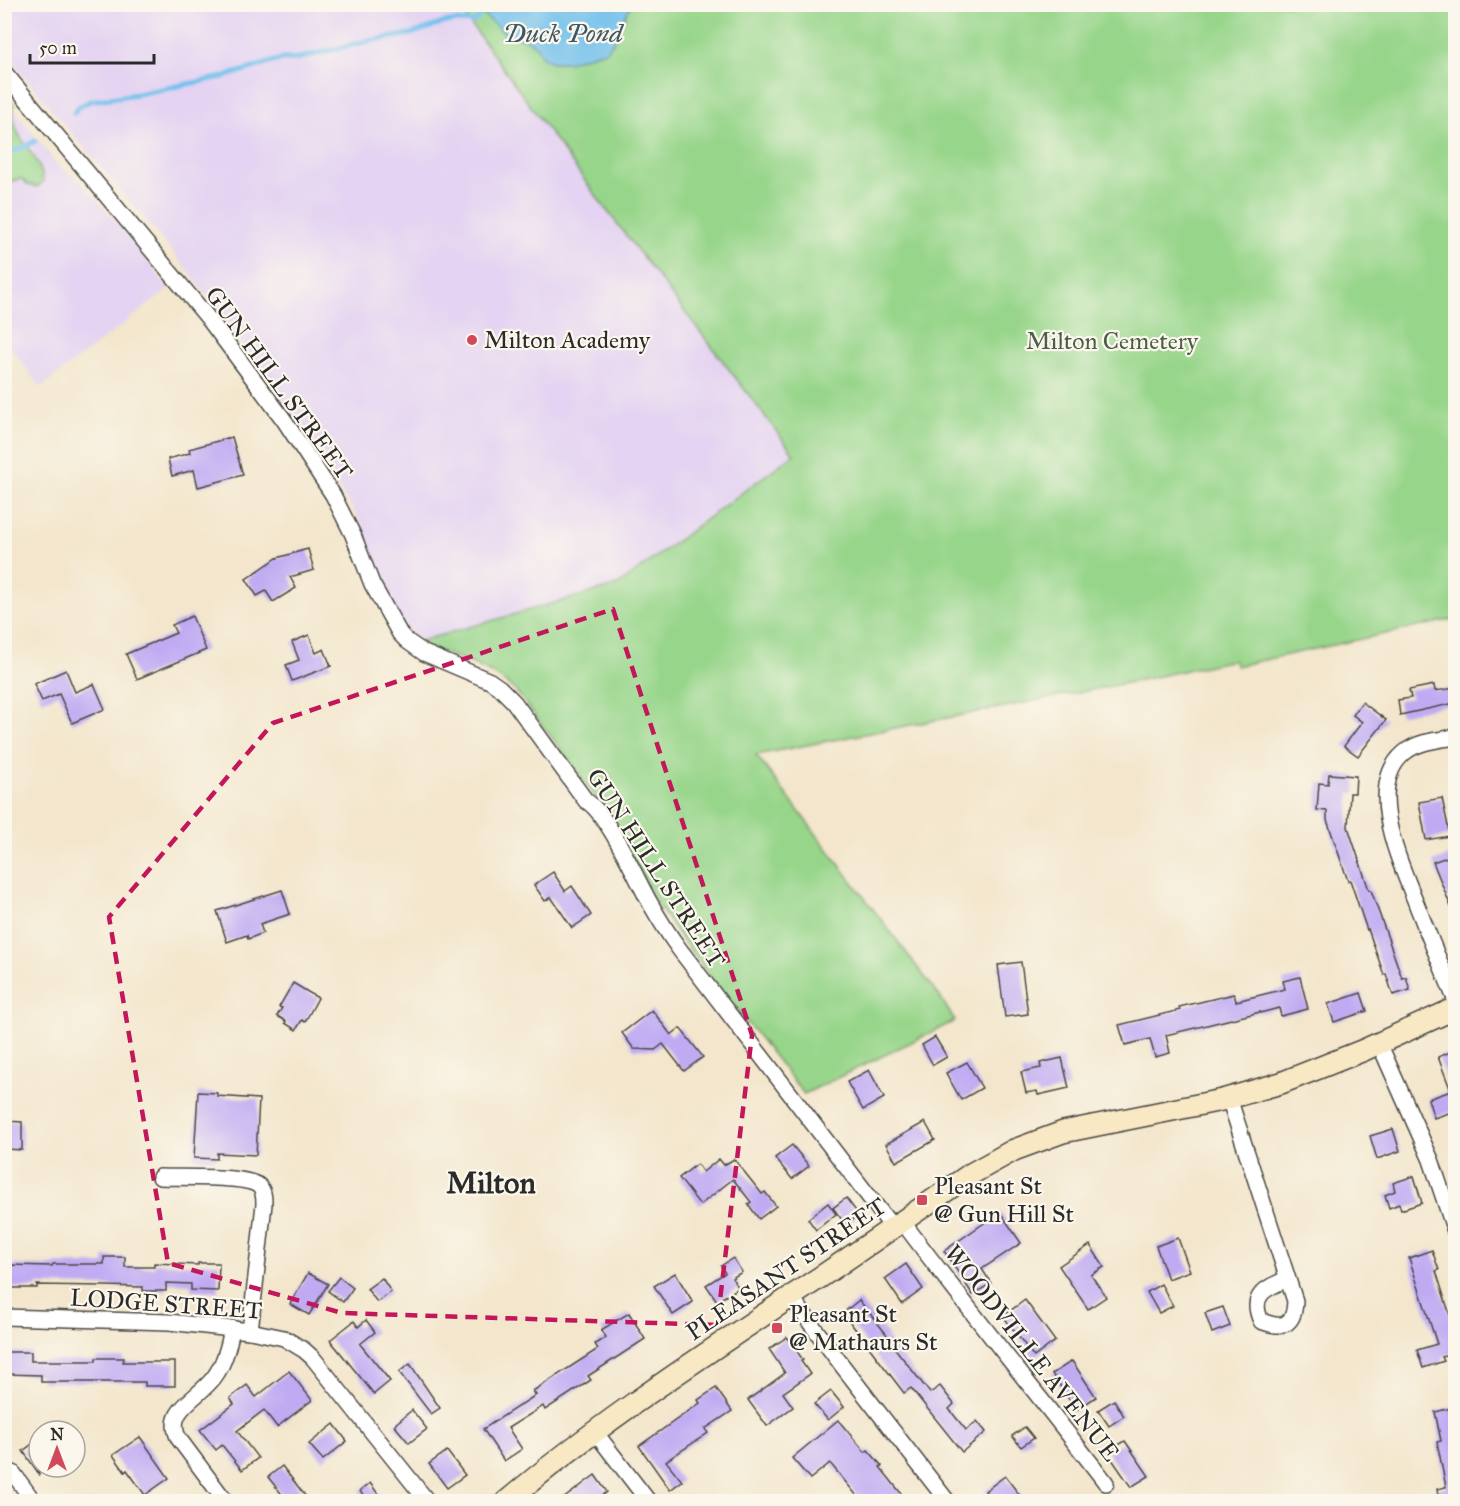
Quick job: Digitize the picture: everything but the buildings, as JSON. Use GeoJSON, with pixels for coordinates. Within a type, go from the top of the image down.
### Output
{"type":"FeatureCollection","features":[{"type":"Feature","properties":{"kind":"street","name":"GUN HILL STREET"},"geometry":{"type":"LineString","coordinates":[[4,72],[208,318],[284,420],[337,501],[353,534],[372,585],[400,634],[424,653],[490,681],[500,687],[514,702],[586,801],[592,804],[607,825],[648,901],[680,950],[897,1225]]}},
{"type":"Feature","properties":{"kind":"street"},"geometry":{"type":"LineString","coordinates":[[1455,737],[1422,744],[1404,753],[1389,776],[1386,806],[1395,847],[1455,1001]]}},
{"type":"Feature","properties":{"kind":"street","name":"PLEASANT STREET"},"geometry":{"type":"LineString","coordinates":[[506,1502],[562,1456],[736,1333],[976,1170],[999,1158],[1063,1132],[1229,1098],[1281,1083],[1455,1008]]}},
{"type":"Feature","properties":{"kind":"street"},"geometry":{"type":"LineString","coordinates":[[1378,1043],[1431,1160],[1455,1234]]}},
{"type":"Feature","properties":{"kind":"street"},"geometry":{"type":"LineString","coordinates":[[1229,1098],[1287,1280]]}},
{"type":"Feature","properties":{"kind":"street"},"geometry":{"type":"LineString","coordinates":[[160,1177],[242,1180],[256,1184],[262,1192],[264,1204],[250,1331]]}},
{"type":"Feature","properties":{"kind":"street","name":"WOODVILLE AVENUE"},"geometry":{"type":"LineString","coordinates":[[897,1225],[955,1293],[1106,1483]]}},
{"type":"Feature","properties":{"kind":"street"},"geometry":{"type":"LineString","coordinates":[[791,1297],[948,1502]]}},
{"type":"Feature","properties":{"kind":"street","name":"LODGE STREET"},"geometry":{"type":"LineString","coordinates":[[4,1317],[169,1322],[232,1328],[284,1338],[313,1358],[428,1502]]}},
{"type":"Feature","properties":{"kind":"street"},"geometry":{"type":"LineString","coordinates":[[226,1502],[179,1439],[174,1422],[184,1407],[207,1386],[219,1370],[227,1351],[232,1328]]}},
{"type":"Feature","properties":{"kind":"street"},"geometry":{"type":"LineString","coordinates":[[595,1432],[649,1502]]}},
{"type":"Feature","properties":{"kind":"street"},"geometry":{"type":"LineString","coordinates":[[13,1473],[34,1502]]}},
{"type":"Feature","properties":{"kind":"highlighted area"},"geometry":{"type":"Polygon","coordinates":[[[613,609],[752,1035],[717,1325],[342,1313],[168,1263],[109,917],[273,723],[613,609]]]}},
{"type":"Feature","properties":{"kind":"shaded area","name":"Milton Academy"},"geometry":{"type":"Polygon","coordinates":[[[4,5],[457,5],[599,200],[794,455],[618,585],[420,641],[404,626],[386,596],[361,522],[289,411],[187,269],[5,54],[4,5]]]}},
{"type":"Feature","properties":{"kind":"shaded area"},"geometry":{"type":"Polygon","coordinates":[[[4,97],[56,163],[80,182],[99,202],[169,289],[41,387],[5,340],[4,97]]]}},
{"type":"Feature","properties":{"kind":"green space","name":"Milton Cemetery"},"geometry":{"type":"Polygon","coordinates":[[[457,5],[1455,5],[1455,619],[1236,666],[1233,660],[1122,684],[756,755],[940,997],[955,1021],[804,1094],[698,961],[658,906],[614,823],[519,695],[500,678],[489,672],[428,647],[420,641],[618,585],[794,454],[599,200],[457,5]]]}},
{"type":"Feature","properties":{"kind":"green space"},"geometry":{"type":"Polygon","coordinates":[[[5,100],[11,101],[14,105],[16,128],[41,171],[43,182],[37,187],[28,185],[22,179],[5,182],[5,100]]]}},
{"type":"Feature","properties":{"kind":"water","name":"Duck Pond"},"geometry":{"type":"Polygon","coordinates":[[[475,5],[633,5],[628,10],[613,43],[605,51],[568,62],[552,62],[541,56],[537,47],[529,41],[505,33],[475,5]]]}},
{"type":"Feature","properties":{"kind":"waterway"},"geometry":{"type":"LineString","coordinates":[[74,113],[78,107],[90,101],[223,77],[282,59],[296,59],[368,41],[411,34],[446,22],[472,22],[478,19],[480,12]]}},
{"type":"Feature","properties":{"kind":"waterway"},"geometry":{"type":"LineString","coordinates":[[4,155],[35,141]]}},
{"type":"Feature","properties":{"kind":"place","name":"Milton Academy"},"geometry":{"type":"Point","coordinates":[472,340]}},
{"type":"Feature","properties":{"kind":"place","name":"Pleasant St @ Gun Hill St"},"geometry":{"type":"Point","coordinates":[922,1200]}},
{"type":"Feature","properties":{"kind":"place","name":"Pleasant St @ Mathaurs St"},"geometry":{"type":"Point","coordinates":[777,1328]}},
{"type":"Feature","properties":{"kind":"district","name":"Milton"},"geometry":{"type":"Point","coordinates":[491,1183]}}]}
